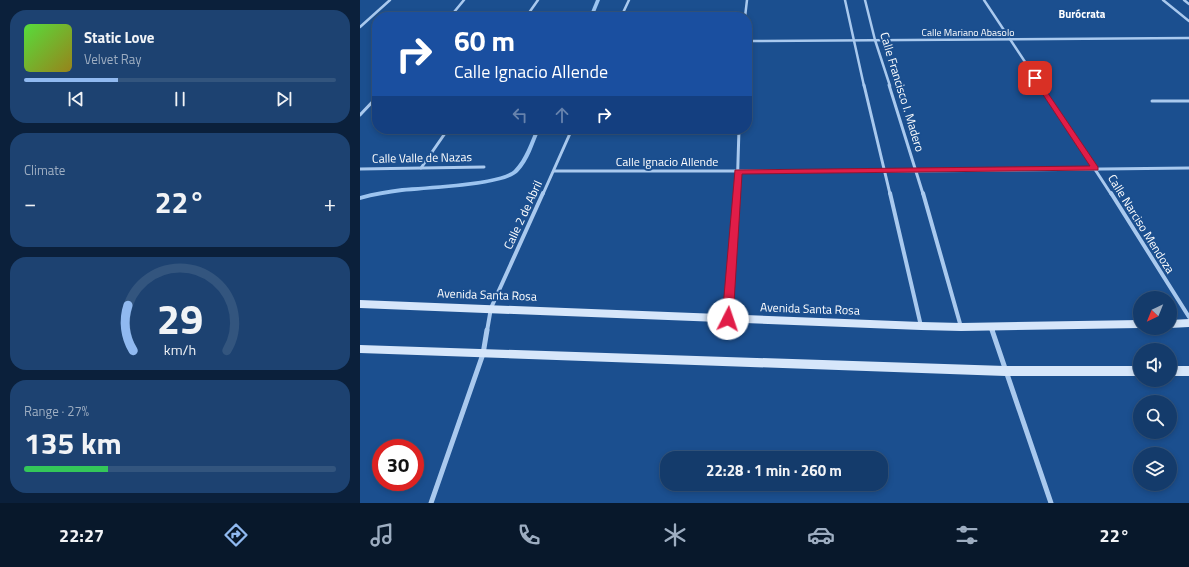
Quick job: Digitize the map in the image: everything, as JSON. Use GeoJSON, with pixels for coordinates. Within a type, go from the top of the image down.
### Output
{"type":"FeatureCollection","features":[{"type":"Feature","properties":{"kind":"main road","name":"Avenida Santa Rosa"},"geometry":{"type":"LineString","coordinates":[[360,304],[921,326],[961,327],[1133,324]]}},
{"type":"Feature","properties":{"kind":"main road"},"geometry":{"type":"LineString","coordinates":[[1177,324],[1189,324]]}},
{"type":"Feature","properties":{"kind":"main road"},"geometry":{"type":"LineString","coordinates":[[360,349],[1005,371],[1133,371]]}},
{"type":"Feature","properties":{"kind":"main road"},"geometry":{"type":"LineString","coordinates":[[1177,371],[1189,371]]}},
{"type":"Feature","properties":{"kind":"street"},"geometry":{"type":"LineString","coordinates":[[377,12],[390,0]]}},
{"type":"Feature","properties":{"kind":"street"},"geometry":{"type":"LineString","coordinates":[[454,12],[464,0]]}},
{"type":"Feature","properties":{"kind":"street"},"geometry":{"type":"LineString","coordinates":[[530,12],[538,0]]}},
{"type":"Feature","properties":{"kind":"street"},"geometry":{"type":"LineString","coordinates":[[623,12],[629,0]]}},
{"type":"Feature","properties":{"kind":"street"},"geometry":{"type":"LineString","coordinates":[[746,12],[747,0]]}},
{"type":"Feature","properties":{"kind":"street"},"geometry":{"type":"LineString","coordinates":[[845,0],[852,40],[885,171],[921,326]]}},
{"type":"Feature","properties":{"kind":"street","name":"Calle Francisco I. Madero"},"geometry":{"type":"LineString","coordinates":[[865,0],[875,40],[917,171],[961,327]]}},
{"type":"Feature","properties":{"kind":"street","name":"Calle Narciso Mendoza"},"geometry":{"type":"LineString","coordinates":[[984,0],[1009,40],[1096,168],[1189,317]]}},
{"type":"Feature","properties":{"kind":"street"},"geometry":{"type":"LineString","coordinates":[[1162,0],[1189,21]]}},
{"type":"Feature","properties":{"kind":"street"},"geometry":{"type":"LineString","coordinates":[[1184,0],[1189,4]]}},
{"type":"Feature","properties":{"kind":"street"},"geometry":{"type":"LineString","coordinates":[[360,28],[372,17]]}},
{"type":"Feature","properties":{"kind":"street","name":"Calle Mariano Abasolo"},"geometry":{"type":"LineString","coordinates":[[752,41],[1189,38]]}},
{"type":"Feature","properties":{"kind":"street"},"geometry":{"type":"LineString","coordinates":[[1152,102],[1189,101]]}},
{"type":"Feature","properties":{"kind":"street"},"geometry":{"type":"LineString","coordinates":[[360,115],[372,102]]}},
{"type":"Feature","properties":{"kind":"street"},"geometry":{"type":"LineString","coordinates":[[420,168],[444,134]]}},
{"type":"Feature","properties":{"kind":"street","name":"Calle 2 de Abril"},"geometry":{"type":"LineString","coordinates":[[431,503],[483,354],[491,308],[570,134]]}},
{"type":"Feature","properties":{"kind":"street"},"geometry":{"type":"LineString","coordinates":[[728,319],[738,172],[739,134]]}},
{"type":"Feature","properties":{"kind":"street","name":"Calle Valle de Nazas"},"geometry":{"type":"LineString","coordinates":[[360,169],[484,167]]}},
{"type":"Feature","properties":{"kind":"street","name":"Calle Ignacio Allende"},"geometry":{"type":"LineString","coordinates":[[554,171],[738,172],[1189,168]]}},
{"type":"Feature","properties":{"kind":"street"},"geometry":{"type":"LineString","coordinates":[[991,326],[1051,503]]}},
{"type":"Feature","properties":{"kind":"waterway"},"geometry":{"type":"LineString","coordinates":[[593,12],[598,0]]}},
{"type":"Feature","properties":{"kind":"waterway"},"geometry":{"type":"LineString","coordinates":[[360,198],[402,190],[479,182],[508,176],[519,168],[536,134]]}},
{"type":"Feature","properties":{"kind":"district","name":"Burócrata"},"geometry":{"type":"Point","coordinates":[1082,14]}},
{"type":"Feature","properties":{"kind":"route"},"geometry":{"type":"LineString","coordinates":[[728,319],[738,172],[1096,168],[1035,78]]}}]}
